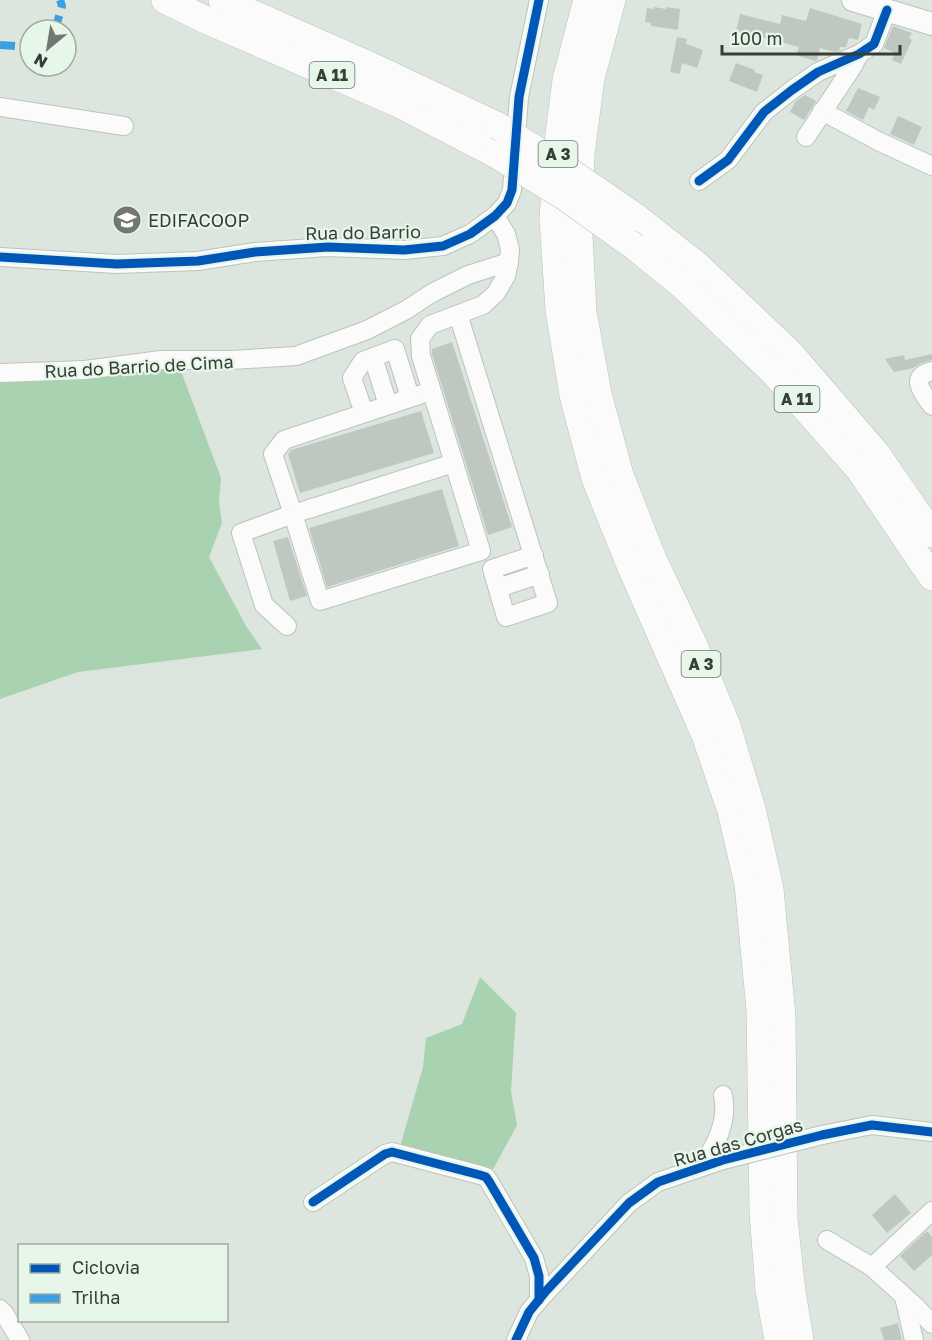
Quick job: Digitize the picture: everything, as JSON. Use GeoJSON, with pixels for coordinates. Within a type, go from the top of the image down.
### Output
{"type":"FeatureCollection","features":[{"type":"Feature","properties":{"kind":"highway","name":"A 11"},"geometry":{"type":"LineString","coordinates":[[165,0],[397,103],[497,155],[565,197],[635,247],[684,286],[774,373],[859,469],[932,577]]}},
{"type":"Feature","properties":{"kind":"highway","name":"A 11"},"geometry":{"type":"LineString","coordinates":[[222,0],[379,69],[498,126],[562,166],[636,217],[697,265],[790,353],[876,453],[932,534]]}},
{"type":"Feature","properties":{"kind":"highway","name":"A 3"},"geometry":{"type":"LineString","coordinates":[[587,0],[566,80],[558,142],[553,219],[560,310],[573,395],[595,478],[630,565],[705,735],[730,811],[748,884],[760,1010],[762,1212],[769,1290],[778,1340]]}},
{"type":"Feature","properties":{"kind":"highway","name":"A 3"},"geometry":{"type":"LineString","coordinates":[[612,0],[591,78],[581,154],[579,235],[584,312],[598,394],[620,475],[652,557],[692,641],[727,726],[752,809],[770,889],[782,1017],[784,1219],[800,1340]]}},
{"type":"Feature","properties":{"kind":"main road"},"geometry":{"type":"LineString","coordinates":[[853,0],[932,24]]}},
{"type":"Feature","properties":{"kind":"street","name":"Rua do Barrio"},"geometry":{"type":"LineString","coordinates":[[0,257],[117,264],[198,261],[255,252],[328,247],[404,250],[443,246],[470,234],[507,204],[512,190],[519,97],[539,0]]}},
{"type":"Feature","properties":{"kind":"street"},"geometry":{"type":"LineString","coordinates":[[699,181],[728,160],[764,112],[792,90],[818,72],[859,54],[874,44],[887,10]]}},
{"type":"Feature","properties":{"kind":"street"},"geometry":{"type":"LineString","coordinates":[[806,137],[859,54]]}},
{"type":"Feature","properties":{"kind":"street"},"geometry":{"type":"LineString","coordinates":[[0,107],[124,126]]}},
{"type":"Feature","properties":{"kind":"street"},"geometry":{"type":"LineString","coordinates":[[822,111],[932,166]]}},
{"type":"Feature","properties":{"kind":"street"},"geometry":{"type":"LineString","coordinates":[[431,391],[284,440],[273,454],[321,601],[481,551],[431,391],[421,356],[420,339],[430,325],[483,305],[496,293],[506,276],[510,249],[506,234],[495,216]]}},
{"type":"Feature","properties":{"kind":"street","name":"Rua do Barrio de Cima"},"geometry":{"type":"LineString","coordinates":[[0,373],[85,370],[161,360],[232,360],[296,356],[366,330],[468,275],[509,262]]}},
{"type":"Feature","properties":{"kind":"street"},"geometry":{"type":"LineString","coordinates":[[458,314],[540,574],[548,603],[506,617],[492,569],[534,555]]}},
{"type":"Feature","properties":{"kind":"street"},"geometry":{"type":"LineString","coordinates":[[364,413],[352,378],[363,361],[395,349],[410,397]]}},
{"type":"Feature","properties":{"kind":"street"},"geometry":{"type":"LineString","coordinates":[[373,357],[388,405]]}},
{"type":"Feature","properties":{"kind":"street"},"geometry":{"type":"LineString","coordinates":[[928,372],[920,378],[919,384],[921,391],[932,406]]}},
{"type":"Feature","properties":{"kind":"street"},"geometry":{"type":"LineString","coordinates":[[287,626],[264,605],[241,533],[293,514],[454,463]]}},
{"type":"Feature","properties":{"kind":"street"},"geometry":{"type":"LineString","coordinates":[[498,588],[540,574]]}},
{"type":"Feature","properties":{"kind":"street"},"geometry":{"type":"LineString","coordinates":[[701,1167],[721,1129],[725,1112],[723,1095]]}},
{"type":"Feature","properties":{"kind":"street","name":"Rua das Corgas"},"geometry":{"type":"LineString","coordinates":[[516,1340],[530,1312],[539,1300],[629,1203],[658,1182],[723,1160],[872,1125],[932,1132]]}},
{"type":"Feature","properties":{"kind":"street"},"geometry":{"type":"LineString","coordinates":[[313,1202],[385,1154],[392,1152],[486,1177],[534,1258],[539,1276],[539,1300]]}},
{"type":"Feature","properties":{"kind":"street"},"geometry":{"type":"LineString","coordinates":[[872,1267],[932,1211]]}},
{"type":"Feature","properties":{"kind":"street"},"geometry":{"type":"LineString","coordinates":[[827,1240],[872,1267],[932,1324]]}},
{"type":"Feature","properties":{"kind":"street"},"geometry":{"type":"LineString","coordinates":[[904,1297],[914,1340]]}},
{"type":"Feature","properties":{"kind":"street"},"geometry":{"type":"LineString","coordinates":[[0,1310],[20,1340]]}},
{"type":"Feature","properties":{"kind":"green space"},"geometry":{"type":"Polygon","coordinates":[[[178,363],[221,478],[219,502],[222,523],[209,557],[246,626],[262,649],[78,672],[0,699],[0,380],[178,363]]]}},
{"type":"Feature","properties":{"kind":"green space"},"geometry":{"type":"Polygon","coordinates":[[[480,977],[516,1013],[511,1091],[517,1125],[490,1175],[399,1150],[423,1067],[426,1038],[462,1024],[480,977]]]}},
{"type":"Feature","properties":{"kind":"building"},"geometry":{"type":"Polygon","coordinates":[[[654,7],[680,9],[678,30],[651,26],[651,23],[645,22],[647,8],[654,9],[654,7]]]}},
{"type":"Feature","properties":{"kind":"building"},"geometry":{"type":"Polygon","coordinates":[[[810,8],[862,24],[858,40],[849,38],[846,47],[840,47],[839,51],[835,52],[820,48],[815,61],[796,55],[799,47],[736,31],[740,14],[780,24],[782,15],[806,21],[810,8]]]}},
{"type":"Feature","properties":{"kind":"building"},"geometry":{"type":"Polygon","coordinates":[[[893,26],[912,33],[909,38],[912,40],[901,64],[892,60],[895,53],[884,48],[893,26]]]}},
{"type":"Feature","properties":{"kind":"building"},"geometry":{"type":"Polygon","coordinates":[[[677,37],[687,39],[686,44],[703,50],[697,68],[682,63],[680,74],[670,72],[677,37]]]}},
{"type":"Feature","properties":{"kind":"building"},"geometry":{"type":"Polygon","coordinates":[[[736,63],[763,75],[757,92],[729,81],[736,63]]]}},
{"type":"Feature","properties":{"kind":"building"},"geometry":{"type":"Polygon","coordinates":[[[858,88],[880,97],[874,110],[869,107],[863,120],[846,111],[858,88]]]}},
{"type":"Feature","properties":{"kind":"building"},"geometry":{"type":"Polygon","coordinates":[[[805,95],[816,101],[804,120],[790,112],[796,101],[805,95]]]}},
{"type":"Feature","properties":{"kind":"building"},"geometry":{"type":"Polygon","coordinates":[[[898,116],[922,127],[914,145],[890,134],[898,116]]]}},
{"type":"Feature","properties":{"kind":"building"},"geometry":{"type":"Polygon","coordinates":[[[452,342],[512,527],[488,535],[432,354],[432,349],[452,342]]]}},
{"type":"Feature","properties":{"kind":"building"},"geometry":{"type":"Polygon","coordinates":[[[932,354],[932,360],[913,368],[894,372],[885,359],[904,355],[905,360],[932,354]]]}},
{"type":"Feature","properties":{"kind":"building"},"geometry":{"type":"Polygon","coordinates":[[[421,411],[434,453],[300,493],[288,454],[291,450],[421,411]]]}},
{"type":"Feature","properties":{"kind":"building"},"geometry":{"type":"Polygon","coordinates":[[[442,489],[459,546],[327,587],[309,528],[442,489]]]}},
{"type":"Feature","properties":{"kind":"building"},"geometry":{"type":"Polygon","coordinates":[[[288,537],[307,596],[290,601],[273,541],[288,537]]]}},
{"type":"Feature","properties":{"kind":"building"},"geometry":{"type":"Polygon","coordinates":[[[895,1194],[911,1213],[887,1233],[872,1215],[895,1194]]]}},
{"type":"Feature","properties":{"kind":"building"},"geometry":{"type":"Polygon","coordinates":[[[927,1231],[932,1237],[932,1255],[914,1271],[900,1256],[927,1231]]]}},
{"type":"Feature","properties":{"kind":"building"},"geometry":{"type":"Polygon","coordinates":[[[898,1323],[902,1340],[884,1340],[880,1328],[898,1323]]]}},
{"type":"Feature","properties":{"kind":"marked path"},"geometry":{"type":"LineString","coordinates":[[58,18],[62,6],[60,0]]}},
{"type":"Feature","properties":{"kind":"marked path"},"geometry":{"type":"LineString","coordinates":[[0,45],[18,46]]}},
{"type":"Feature","properties":{"kind":"cycle path"},"geometry":{"type":"LineString","coordinates":[[0,257],[117,264],[198,261],[255,252],[328,247],[404,250],[443,246],[470,234],[495,216],[507,203],[512,190],[519,97],[539,0]]}},
{"type":"Feature","properties":{"kind":"cycle path"},"geometry":{"type":"LineString","coordinates":[[699,181],[728,160],[764,112],[792,90],[818,72],[859,54],[874,44],[887,10]]}},
{"type":"Feature","properties":{"kind":"cycle path"},"geometry":{"type":"LineString","coordinates":[[516,1340],[529,1312],[546,1291],[629,1203],[658,1182],[723,1160],[872,1125],[932,1132]]}},
{"type":"Feature","properties":{"kind":"cycle path"},"geometry":{"type":"LineString","coordinates":[[313,1202],[385,1154],[392,1152],[486,1177],[534,1258],[539,1276],[539,1300]]}},
{"type":"Feature","properties":{"kind":"place","name":"EDIFACOOP"},"geometry":{"type":"Point","coordinates":[127,220]}}]}
